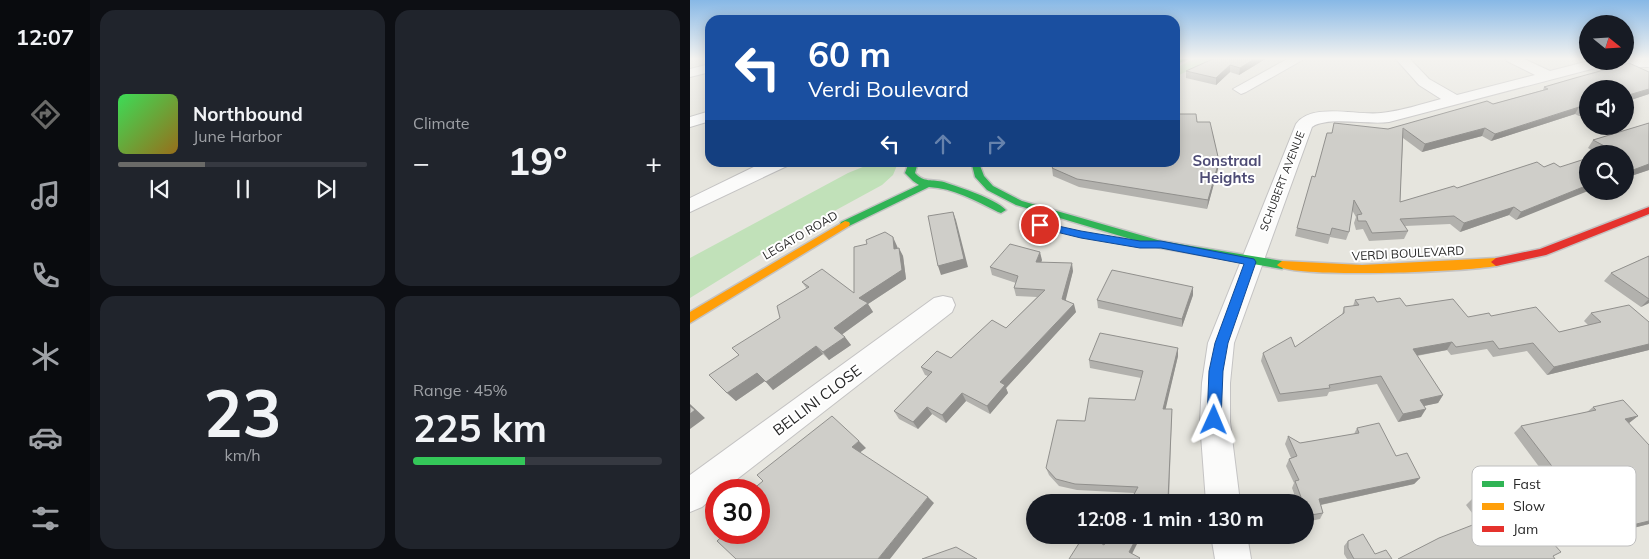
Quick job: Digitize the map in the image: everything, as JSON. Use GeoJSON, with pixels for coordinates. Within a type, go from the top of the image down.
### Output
{"type":"FeatureCollection","features":[{"type":"Feature","properties":{"kind":"street"},"geometry":{"type":"LineString","coordinates":[[1241,89],[1250,84]]}},
{"type":"Feature","properties":{"kind":"street"},"geometry":{"type":"LineString","coordinates":[[1428,84],[1456,100]]}},
{"type":"Feature","properties":{"kind":"street","name":"SCHUBERT AVENUE"},"geometry":{"type":"LineString","coordinates":[[1250,262],[1289,165],[1299,132],[1309,119],[1322,117],[1371,120],[1514,84]]}},
{"type":"Feature","properties":{"kind":"street"},"geometry":{"type":"LineString","coordinates":[[690,122],[705,118]]}},
{"type":"Feature","properties":{"kind":"street"},"geometry":{"type":"LineString","coordinates":[[690,206],[770,167]]}},
{"type":"Feature","properties":{"kind":"street"},"geometry":{"type":"LineString","coordinates":[[898,182],[910,167]]}},
{"type":"Feature","properties":{"kind":"street"},"geometry":{"type":"LineString","coordinates":[[911,167],[917,181],[934,184],[975,197],[1012,215]]}},
{"type":"Feature","properties":{"kind":"street","name":"LEGATO ROAD"},"geometry":{"type":"LineString","coordinates":[[690,318],[784,260],[880,206],[934,184],[961,178],[974,167]]}},
{"type":"Feature","properties":{"kind":"street","name":"VERDI BOULEVARD"},"geometry":{"type":"LineString","coordinates":[[978,167],[984,183],[1019,203],[1161,244],[1250,262],[1298,268],[1351,270],[1496,262],[1542,252],[1649,210]]}},
{"type":"Feature","properties":{"kind":"street","name":"LEGATO ROAD"},"geometry":{"type":"LineString","coordinates":[[690,310],[779,252],[870,199]]}},
{"type":"Feature","properties":{"kind":"street","name":"VERDI BOULEVARD"},"geometry":{"type":"LineString","coordinates":[[1089,236],[1140,244],[1161,244]]}},
{"type":"Feature","properties":{"kind":"street"},"geometry":{"type":"LineString","coordinates":[[1222,494],[1214,435],[1216,371],[1224,336],[1250,262]]}},
{"type":"Feature","properties":{"kind":"street","name":"BELLINI CLOSE"},"geometry":{"type":"LineString","coordinates":[[690,495],[943,305]]}},
{"type":"Feature","properties":{"kind":"street"},"geometry":{"type":"LineString","coordinates":[[1230,544],[1233,559]]}},
{"type":"Feature","properties":{"kind":"green space"},"geometry":{"type":"Polygon","coordinates":[[[863,167],[896,167],[893,175],[882,185],[805,227],[690,298],[690,258],[848,173],[863,167]]]}},
{"type":"Feature","properties":{"kind":"building"},"geometry":{"type":"Polygon","coordinates":[[[1554,84],[1579,84],[1579,107],[1495,134],[1485,128],[1425,144],[1403,128],[1400,202],[1454,186],[1457,188],[1537,162],[1544,167],[1554,163],[1560,167],[1579,161],[1579,189],[1521,212],[1514,207],[1464,223],[1454,216],[1400,219],[1408,231],[1372,233],[1366,221],[1358,221],[1357,215],[1362,214],[1354,200],[1349,232],[1332,228],[1330,235],[1297,228],[1312,176],[1315,177],[1327,133],[1332,133],[1334,123],[1388,129],[1487,101],[1493,104],[1548,89],[1544,87],[1554,84]]]}},
{"type":"Feature","properties":{"kind":"building"},"geometry":{"type":"Polygon","coordinates":[[[1634,84],[1649,84],[1649,89],[1634,93],[1634,84]]]}},
{"type":"Feature","properties":{"kind":"building"},"geometry":{"type":"Polygon","coordinates":[[[1180,114],[1196,114],[1197,122],[1210,122],[1219,161],[1208,200],[1077,179],[1052,168],[1180,167],[1180,114]]]}},
{"type":"Feature","properties":{"kind":"building"},"geometry":{"type":"Polygon","coordinates":[[[1649,123],[1649,164],[1634,170],[1634,145],[1602,145],[1593,140],[1609,135],[1634,135],[1634,128],[1649,123]]]}},
{"type":"Feature","properties":{"kind":"building"},"geometry":{"type":"Polygon","coordinates":[[[953,212],[964,259],[938,266],[928,216],[953,212]]]}},
{"type":"Feature","properties":{"kind":"building"},"geometry":{"type":"Polygon","coordinates":[[[885,232],[893,237],[894,249],[899,248],[902,270],[859,298],[868,303],[834,328],[845,337],[823,352],[816,346],[766,382],[757,373],[727,393],[709,375],[739,355],[732,348],[780,318],[777,306],[809,287],[802,282],[822,269],[854,293],[854,247],[867,244],[866,240],[885,232]]]}},
{"type":"Feature","properties":{"kind":"building"},"geometry":{"type":"Polygon","coordinates":[[[1010,244],[1040,252],[1036,262],[1072,263],[1062,299],[1074,304],[1000,382],[1005,385],[987,406],[962,393],[942,415],[927,407],[913,422],[894,411],[932,372],[921,367],[937,351],[951,358],[992,320],[1006,328],[1045,290],[1014,288],[1018,276],[990,267],[1010,244]]]}},
{"type":"Feature","properties":{"kind":"building"},"geometry":{"type":"Polygon","coordinates":[[[1649,256],[1649,299],[1611,273],[1649,256]]]}},
{"type":"Feature","properties":{"kind":"building"},"geometry":{"type":"Polygon","coordinates":[[[1112,270],[1193,287],[1182,319],[1097,300],[1112,270]]]}},
{"type":"Feature","properties":{"kind":"building"},"geometry":{"type":"Polygon","coordinates":[[[1374,297],[1377,302],[1400,298],[1406,306],[1453,299],[1468,317],[1489,313],[1491,316],[1536,307],[1559,332],[1601,322],[1591,313],[1629,305],[1649,322],[1649,344],[1554,367],[1533,343],[1499,349],[1493,341],[1456,347],[1452,342],[1413,349],[1443,395],[1420,400],[1426,409],[1403,414],[1381,376],[1329,385],[1330,388],[1280,394],[1263,353],[1291,337],[1295,347],[1344,313],[1344,307],[1359,305],[1355,300],[1374,297]]]}},
{"type":"Feature","properties":{"kind":"building"},"geometry":{"type":"Polygon","coordinates":[[[1100,333],[1178,348],[1163,409],[1172,409],[1168,494],[1134,494],[1138,487],[1075,484],[1056,479],[1046,468],[1057,420],[1085,421],[1089,398],[1135,400],[1143,371],[1089,360],[1100,333]]]}},
{"type":"Feature","properties":{"kind":"building"},"geometry":{"type":"Polygon","coordinates":[[[1623,400],[1638,416],[1625,419],[1649,445],[1649,521],[1636,524],[1636,466],[1552,466],[1521,426],[1596,410],[1593,407],[1623,400]]]}},
{"type":"Feature","properties":{"kind":"building"},"geometry":{"type":"Polygon","coordinates":[[[690,406],[695,410],[690,414],[690,406]]]}},
{"type":"Feature","properties":{"kind":"building"},"geometry":{"type":"Polygon","coordinates":[[[832,416],[859,441],[852,447],[928,497],[878,559],[736,559],[720,544],[770,544],[770,479],[761,479],[757,475],[832,416]]]}},
{"type":"Feature","properties":{"kind":"building"},"geometry":{"type":"Polygon","coordinates":[[[1379,423],[1396,456],[1407,453],[1420,478],[1319,499],[1323,513],[1314,514],[1314,494],[1300,494],[1295,481],[1299,480],[1289,459],[1297,456],[1288,436],[1300,443],[1359,433],[1357,428],[1379,423]]]}},
{"type":"Feature","properties":{"kind":"building"},"geometry":{"type":"Polygon","coordinates":[[[1472,525],[1472,546],[1556,546],[1561,552],[1553,556],[1555,559],[1398,559],[1439,538],[1472,525]]]}},
{"type":"Feature","properties":{"kind":"building"},"geometry":{"type":"Polygon","coordinates":[[[1363,534],[1375,554],[1386,550],[1392,559],[1354,559],[1348,548],[1348,541],[1363,534]]]}},
{"type":"Feature","properties":{"kind":"building"},"geometry":{"type":"Polygon","coordinates":[[[1079,544],[1133,544],[1129,552],[1140,558],[1069,559],[1079,544]]]}},
{"type":"Feature","properties":{"kind":"building"},"geometry":{"type":"Polygon","coordinates":[[[956,547],[977,559],[922,559],[956,547]]]}},
{"type":"Feature","properties":{"kind":"traffic: fast"},"geometry":{"type":"LineString","coordinates":[[912,167],[910,173],[919,182],[940,184]]}},
{"type":"Feature","properties":{"kind":"traffic: fast"},"geometry":{"type":"LineString","coordinates":[[977,167],[980,177],[990,188],[1019,203],[1161,244],[1282,265]]}},
{"type":"Feature","properties":{"kind":"traffic: fast"},"geometry":{"type":"LineString","coordinates":[[845,224],[928,184]]}},
{"type":"Feature","properties":{"kind":"traffic: fast"},"geometry":{"type":"LineString","coordinates":[[940,184],[975,197],[1001,210]]}},
{"type":"Feature","properties":{"kind":"traffic: slow"},"geometry":{"type":"LineString","coordinates":[[690,318],[845,224]]}},
{"type":"Feature","properties":{"kind":"traffic: slow"},"geometry":{"type":"LineString","coordinates":[[1282,265],[1309,268],[1362,269],[1416,268],[1496,262]]}},
{"type":"Feature","properties":{"kind":"traffic: jam"},"geometry":{"type":"LineString","coordinates":[[1496,262],[1542,252],[1649,210]]}},
{"type":"Feature","properties":{"kind":"district","name":"Sonstraal Heights"},"geometry":{"type":"Point","coordinates":[1227,168]}},
{"type":"Feature","properties":{"kind":"route"},"geometry":{"type":"LineString","coordinates":[[1040,225],[1081,235],[1140,244],[1161,244],[1250,262],[1221,343],[1216,371],[1214,420]]}}]}
